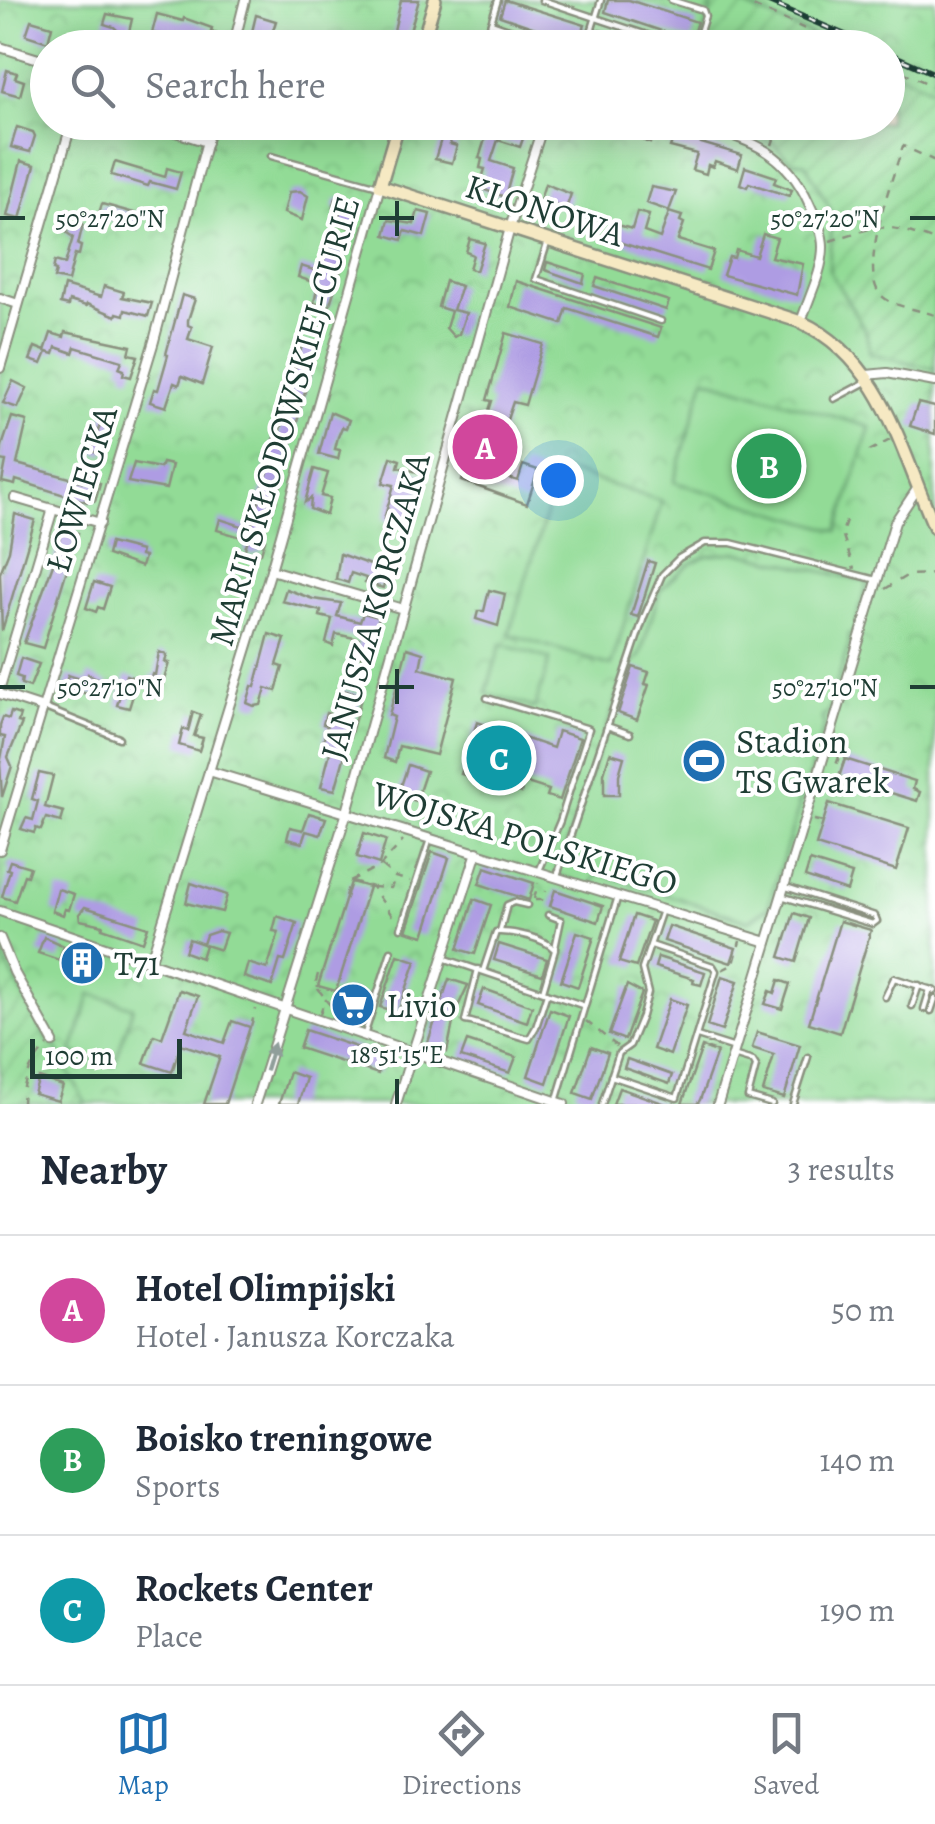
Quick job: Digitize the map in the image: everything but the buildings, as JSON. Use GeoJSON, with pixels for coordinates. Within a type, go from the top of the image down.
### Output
{"type":"FeatureCollection","features":[{"type":"Feature","properties":{"kind":"street"},"geometry":{"type":"LineString","coordinates":[[237,30],[246,0]]}},
{"type":"Feature","properties":{"kind":"street"},"geometry":{"type":"LineString","coordinates":[[426,30],[435,0]]}},
{"type":"Feature","properties":{"kind":"street"},"geometry":{"type":"LineString","coordinates":[[0,47],[30,56]]}},
{"type":"Feature","properties":{"kind":"street"},"geometry":{"type":"LineString","coordinates":[[0,368],[67,140]]}},
{"type":"Feature","properties":{"kind":"street"},"geometry":{"type":"LineString","coordinates":[[201,140],[207,142]]}},
{"type":"Feature","properties":{"kind":"street","name":"MARII SKŁODOWSKIEJ-CURIE"},"geometry":{"type":"LineString","coordinates":[[150,963],[272,570],[393,140]]}},
{"type":"Feature","properties":{"kind":"street","name":"JANUSZA KORCZAKA"},"geometry":{"type":"LineString","coordinates":[[255,1104],[347,812],[510,228],[538,140]]}},
{"type":"Feature","properties":{"kind":"street"},"geometry":{"type":"LineString","coordinates":[[740,140],[770,151],[796,179],[823,243],[801,322]]}},
{"type":"Feature","properties":{"kind":"street","name":"ŁOWIECKA"},"geometry":{"type":"LineString","coordinates":[[0,850],[154,341],[207,142]]}},
{"type":"Feature","properties":{"kind":"street","name":"KLONOWA"},"geometry":{"type":"LineString","coordinates":[[380,186],[801,322],[832,339],[868,378],[897,434],[935,528]]}},
{"type":"Feature","properties":{"kind":"street"},"geometry":{"type":"LineString","coordinates":[[0,298],[18,304]]}},
{"type":"Feature","properties":{"kind":"street"},"geometry":{"type":"LineString","coordinates":[[868,378],[887,373],[935,382]]}},
{"type":"Feature","properties":{"kind":"street"},"geometry":{"type":"LineString","coordinates":[[718,1104],[895,522],[918,489]]}},
{"type":"Feature","properties":{"kind":"street"},"geometry":{"type":"LineString","coordinates":[[15,498],[100,523]]}},
{"type":"Feature","properties":{"kind":"street"},"geometry":{"type":"LineString","coordinates":[[44,708],[0,690],[53,509]]}},
{"type":"Feature","properties":{"kind":"street"},"geometry":{"type":"LineString","coordinates":[[272,570],[403,609]]}},
{"type":"Feature","properties":{"kind":"street","name":"WOJSKA POLSKIEGO"},"geometry":{"type":"LineString","coordinates":[[209,771],[768,942]]}},
{"type":"Feature","properties":{"kind":"street"},"geometry":{"type":"LineString","coordinates":[[0,802],[14,806]]}},
{"type":"Feature","properties":{"kind":"street"},"geometry":{"type":"LineString","coordinates":[[396,1104],[478,852]]}},
{"type":"Feature","properties":{"kind":"street"},"geometry":{"type":"LineString","coordinates":[[0,912],[559,1103]]}},
{"type":"Feature","properties":{"kind":"street"},"geometry":{"type":"LineString","coordinates":[[0,938],[53,1042]]}},
{"type":"Feature","properties":{"kind":"lane"},"geometry":{"type":"LineString","coordinates":[[489,30],[498,0]]}},
{"type":"Feature","properties":{"kind":"lane"},"geometry":{"type":"LineString","coordinates":[[542,0],[631,30]]}},
{"type":"Feature","properties":{"kind":"lane"},"geometry":{"type":"LineString","coordinates":[[591,30],[601,0]]}},
{"type":"Feature","properties":{"kind":"lane"},"geometry":{"type":"LineString","coordinates":[[671,0],[703,10],[701,30]]}},
{"type":"Feature","properties":{"kind":"lane"},"geometry":{"type":"LineString","coordinates":[[491,23],[512,30]]}},
{"type":"Feature","properties":{"kind":"lane","name":"KLONOWA"},"geometry":{"type":"LineString","coordinates":[[271,156],[380,186]]}},
{"type":"Feature","properties":{"kind":"lane"},"geometry":{"type":"LineString","coordinates":[[549,240],[536,279],[661,321]]}},
{"type":"Feature","properties":{"kind":"lane"},"geometry":{"type":"LineString","coordinates":[[834,399],[868,378]]}},
{"type":"Feature","properties":{"kind":"lane"},"geometry":{"type":"LineString","coordinates":[[557,876],[662,575],[678,558],[705,543],[730,543],[878,580]]}},
{"type":"Feature","properties":{"kind":"lane"},"geometry":{"type":"LineString","coordinates":[[487,698],[589,729],[540,874]]}},
{"type":"Feature","properties":{"kind":"lane"},"geometry":{"type":"LineString","coordinates":[[44,708],[119,738]]}},
{"type":"Feature","properties":{"kind":"lane"},"geometry":{"type":"LineString","coordinates":[[607,726],[630,734]]}},
{"type":"Feature","properties":{"kind":"lane"},"geometry":{"type":"LineString","coordinates":[[401,928],[430,837]]}},
{"type":"Feature","properties":{"kind":"lane"},"geometry":{"type":"LineString","coordinates":[[783,891],[876,916],[877,921],[873,924],[783,891]]}},
{"type":"Feature","properties":{"kind":"lane"},"geometry":{"type":"LineString","coordinates":[[559,1103],[618,896]]}},
{"type":"Feature","properties":{"kind":"lane"},"geometry":{"type":"LineString","coordinates":[[529,906],[514,902],[508,905],[480,970],[465,1020],[528,1039],[536,1027],[561,920],[548,915]]}},
{"type":"Feature","properties":{"kind":"lane"},"geometry":{"type":"LineString","coordinates":[[602,1104],[619,1053],[630,1045],[642,1016],[648,992],[642,969],[662,910]]}},
{"type":"Feature","properties":{"kind":"lane"},"geometry":{"type":"LineString","coordinates":[[500,931],[554,948]]}},
{"type":"Feature","properties":{"kind":"lane"},"geometry":{"type":"LineString","coordinates":[[611,1076],[677,1098],[697,1036],[716,971],[714,966],[651,945]]}},
{"type":"Feature","properties":{"kind":"lane"},"geometry":{"type":"LineString","coordinates":[[364,1037],[391,951]]}},
{"type":"Feature","properties":{"kind":"lane"},"geometry":{"type":"LineString","coordinates":[[443,958],[585,1006]]}},
{"type":"Feature","properties":{"kind":"lane"},"geometry":{"type":"LineString","coordinates":[[885,997],[894,978],[932,990],[924,1009]]}},
{"type":"Feature","properties":{"kind":"lane"},"geometry":{"type":"LineString","coordinates":[[912,1006],[919,986]]}},
{"type":"Feature","properties":{"kind":"lane"},"geometry":{"type":"LineString","coordinates":[[931,1012],[935,998]]}},
{"type":"Feature","properties":{"kind":"lane"},"geometry":{"type":"LineString","coordinates":[[697,1036],[753,1061],[756,1066],[748,1097],[772,1104]]}},
{"type":"Feature","properties":{"kind":"lane"},"geometry":{"type":"LineString","coordinates":[[793,1104],[808,1057]]}},
{"type":"Feature","properties":{"kind":"path"},"geometry":{"type":"LineString","coordinates":[[739,0],[808,30]]}},
{"type":"Feature","properties":{"kind":"path"},"geometry":{"type":"LineString","coordinates":[[905,73],[935,87]]}},
{"type":"Feature","properties":{"kind":"path"},"geometry":{"type":"LineString","coordinates":[[770,151],[774,140]]}},
{"type":"Feature","properties":{"kind":"path"},"geometry":{"type":"LineString","coordinates":[[935,161],[903,146],[876,225],[874,287],[883,298],[935,315]]}},
{"type":"Feature","properties":{"kind":"path"},"geometry":{"type":"LineString","coordinates":[[829,241],[876,225],[899,228],[935,241]]}},
{"type":"Feature","properties":{"kind":"path"},"geometry":{"type":"LineString","coordinates":[[869,451],[891,439]]}},
{"type":"Feature","properties":{"kind":"path"},"geometry":{"type":"LineString","coordinates":[[846,521],[842,532],[856,575]]}},
{"type":"Feature","properties":{"kind":"path"},"geometry":{"type":"LineString","coordinates":[[871,603],[893,581],[908,574],[935,574]]}},
{"type":"Feature","properties":{"kind":"path"},"geometry":{"type":"LineString","coordinates":[[813,820],[823,822]]}},
{"type":"Feature","properties":{"kind":"path"},"geometry":{"type":"LineString","coordinates":[[345,896],[350,881],[381,865],[410,836]]}},
{"type":"Feature","properties":{"kind":"path"},"geometry":{"type":"LineString","coordinates":[[381,865],[395,877],[416,883]]}},
{"type":"Feature","properties":{"kind":"path"},"geometry":{"type":"LineString","coordinates":[[529,906],[540,874]]}},
{"type":"Feature","properties":{"kind":"path"},"geometry":{"type":"LineString","coordinates":[[350,881],[392,888],[395,877]]}},
{"type":"Feature","properties":{"kind":"path"},"geometry":{"type":"LineString","coordinates":[[372,887],[401,928]]}},
{"type":"Feature","properties":{"kind":"path"},"geometry":{"type":"LineString","coordinates":[[534,899],[541,901],[546,891]]}},
{"type":"Feature","properties":{"kind":"path"},"geometry":{"type":"LineString","coordinates":[[716,971],[734,964],[741,940]]}},
{"type":"Feature","properties":{"kind":"path"},"geometry":{"type":"LineString","coordinates":[[318,974],[315,985],[337,1013],[334,1020]]}},
{"type":"Feature","properties":{"kind":"path"},"geometry":{"type":"LineString","coordinates":[[319,1015],[326,999]]}},
{"type":"Feature","properties":{"kind":"path"},"geometry":{"type":"LineString","coordinates":[[252,1026],[256,1009]]}},
{"type":"Feature","properties":{"kind":"path"},"geometry":{"type":"LineString","coordinates":[[582,1017],[620,1048]]}},
{"type":"Feature","properties":{"kind":"path"},"geometry":{"type":"LineString","coordinates":[[22,1104],[22,1091],[38,1054],[53,1042]]}},
{"type":"Feature","properties":{"kind":"green space"},"geometry":{"type":"Polygon","coordinates":[[[0,0],[935,0],[935,1104],[0,1104],[0,0]]]}},
{"type":"Feature","properties":{"kind":"green space"},"geometry":{"type":"Polygon","coordinates":[[[714,0],[731,0],[801,30],[704,30],[714,0]]]}},
{"type":"Feature","properties":{"kind":"green space"},"geometry":{"type":"Polygon","coordinates":[[[905,76],[935,90],[935,369],[870,353],[866,332],[829,270],[832,212],[805,163],[790,161],[767,140],[905,140],[905,76]]]}},
{"type":"Feature","properties":{"kind":"green space"},"geometry":{"type":"Polygon","coordinates":[[[705,378],[870,427],[838,531],[674,482],[705,378]]]}},
{"type":"Feature","properties":{"kind":"green space"},"geometry":{"type":"Polygon","coordinates":[[[560,469],[662,501],[611,666],[509,634],[560,469]]]}},
{"type":"Feature","properties":{"kind":"green space","name":"Stadion TS Gwarek"},"geometry":{"type":"Polygon","coordinates":[[[737,552],[868,582],[853,633],[848,634],[849,644],[827,715],[823,715],[825,723],[768,907],[749,921],[665,894],[664,889],[653,885],[649,889],[597,873],[592,887],[556,875],[628,666],[640,656],[660,590],[688,565],[706,556],[737,552]]]}},
{"type":"Feature","properties":{"kind":"green space"},"geometry":{"type":"Polygon","coordinates":[[[501,644],[550,659],[535,708],[486,693],[501,644]]]}},
{"type":"Feature","properties":{"kind":"green space"},"geometry":{"type":"Polygon","coordinates":[[[0,952],[47,1040],[53,1042],[86,1104],[0,1104],[0,952]]]}},
{"type":"Feature","properties":{"kind":"green space"},"geometry":{"type":"Polygon","coordinates":[[[91,994],[133,1007],[114,1066],[72,1053],[91,994]]]}},
{"type":"Feature","properties":{"kind":"railway"},"geometry":{"type":"LineString","coordinates":[[764,0],[833,30]]}},
{"type":"Feature","properties":{"kind":"railway"},"geometry":{"type":"LineString","coordinates":[[905,61],[935,74]]}},
{"type":"Feature","properties":{"kind":"place","name":"Hotel Olimpijski"},"geometry":{"type":"Point","coordinates":[485,447]}},
{"type":"Feature","properties":{"kind":"place","name":"Boisko treningowe"},"geometry":{"type":"Point","coordinates":[769,466]}},
{"type":"Feature","properties":{"kind":"place","name":"Rockets Center"},"geometry":{"type":"Point","coordinates":[499,758]}},
{"type":"Feature","properties":{"kind":"place","name":"Stadion TS Gwarek"},"geometry":{"type":"Point","coordinates":[704,761]}},
{"type":"Feature","properties":{"kind":"place","name":"T71"},"geometry":{"type":"Point","coordinates":[82,963]}},
{"type":"Feature","properties":{"kind":"place","name":"Livio"},"geometry":{"type":"Point","coordinates":[353,1005]}}]}
